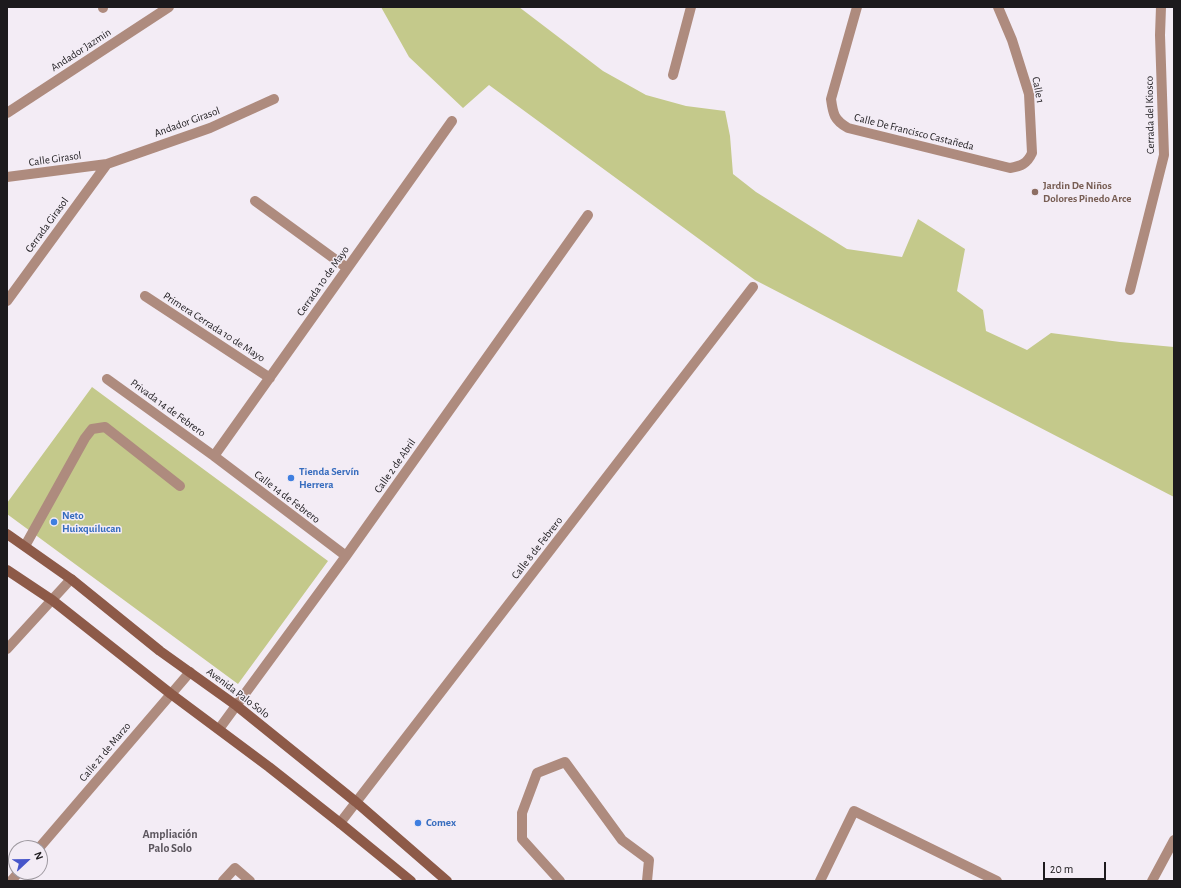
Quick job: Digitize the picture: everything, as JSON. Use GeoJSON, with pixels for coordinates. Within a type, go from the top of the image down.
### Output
{"type":"FeatureCollection","features":[{"type":"Feature","properties":{"kind":"main road","name":"Avenida Palo Solo"},"geometry":{"type":"LineString","coordinates":[[7,534],[71,579],[160,651],[237,706],[356,802],[447,881]]}},
{"type":"Feature","properties":{"kind":"main road"},"geometry":{"type":"LineString","coordinates":[[7,570],[52,600],[171,694],[219,729],[340,823],[411,881]]}},
{"type":"Feature","properties":{"kind":"street","name":"Andador Jazmin"},"geometry":{"type":"LineString","coordinates":[[7,112],[168,7]]}},
{"type":"Feature","properties":{"kind":"street"},"geometry":{"type":"LineString","coordinates":[[673,75],[691,7]]}},
{"type":"Feature","properties":{"kind":"street","name":"Calle De Francisco Castañeda"},"geometry":{"type":"LineString","coordinates":[[857,7],[831,99],[832,111],[838,122],[848,128],[1010,168]]}},
{"type":"Feature","properties":{"kind":"street","name":"Calle 1"},"geometry":{"type":"LineString","coordinates":[[998,7],[1012,40],[1028,94],[1032,153],[1028,162],[1021,166],[1010,168]]}},
{"type":"Feature","properties":{"kind":"street","name":"Cerrada del Kiosco"},"geometry":{"type":"LineString","coordinates":[[1130,290],[1164,155],[1160,35],[1161,7]]}},
{"type":"Feature","properties":{"kind":"street","name":"Andador Girasol"},"geometry":{"type":"LineString","coordinates":[[107,164],[210,128],[274,100]]}},
{"type":"Feature","properties":{"kind":"street","name":"Cerrada 10 de Mayo"},"geometry":{"type":"LineString","coordinates":[[214,456],[346,268],[452,121]]}},
{"type":"Feature","properties":{"kind":"street","name":"Calle Girasol"},"geometry":{"type":"LineString","coordinates":[[7,177],[107,164]]}},
{"type":"Feature","properties":{"kind":"street","name":"Cerrada Girasol"},"geometry":{"type":"LineString","coordinates":[[7,301],[107,164]]}},
{"type":"Feature","properties":{"kind":"street"},"geometry":{"type":"LineString","coordinates":[[255,201],[346,268]]}},
{"type":"Feature","properties":{"kind":"street","name":"Calle 2 de Abril"},"geometry":{"type":"LineString","coordinates":[[219,729],[346,556],[588,215]]}},
{"type":"Feature","properties":{"kind":"street","name":"Calle 8 de Febrero"},"geometry":{"type":"LineString","coordinates":[[340,823],[753,287]]}},
{"type":"Feature","properties":{"kind":"street","name":"Primera Cerrada 10 de Mayo"},"geometry":{"type":"LineString","coordinates":[[145,296],[270,378]]}},
{"type":"Feature","properties":{"kind":"street","name":"Privada 14 de Febrero"},"geometry":{"type":"LineString","coordinates":[[107,379],[214,456]]}},
{"type":"Feature","properties":{"kind":"street"},"geometry":{"type":"LineString","coordinates":[[25,546],[84,438],[92,429],[105,427],[180,486]]}},
{"type":"Feature","properties":{"kind":"street","name":"Calle 14 de Febrero"},"geometry":{"type":"LineString","coordinates":[[214,456],[346,556]]}},
{"type":"Feature","properties":{"kind":"street"},"geometry":{"type":"LineString","coordinates":[[7,649],[71,579]]}},
{"type":"Feature","properties":{"kind":"street","name":"Calle 21 de Marzo"},"geometry":{"type":"LineString","coordinates":[[46,840],[190,672]]}},
{"type":"Feature","properties":{"kind":"street"},"geometry":{"type":"LineString","coordinates":[[560,881],[522,839],[522,813],[537,773],[565,762],[622,840],[649,860],[647,881]]}},
{"type":"Feature","properties":{"kind":"street"},"geometry":{"type":"LineString","coordinates":[[820,881],[854,811],[997,881]]}},
{"type":"Feature","properties":{"kind":"street"},"geometry":{"type":"LineString","coordinates":[[1152,881],[1174,840]]}},
{"type":"Feature","properties":{"kind":"street"},"geometry":{"type":"LineString","coordinates":[[223,881],[235,868],[250,881]]}},
{"type":"Feature","properties":{"kind":"green space"},"geometry":{"type":"Polygon","coordinates":[[[381,7],[519,7],[603,71],[646,95],[686,106],[725,111],[730,136],[733,174],[756,192],[847,249],[902,257],[918,219],[965,249],[957,291],[983,310],[986,331],[1027,350],[1051,333],[1174,347],[1174,497],[755,280],[489,85],[463,108],[409,57],[381,7]]]}},
{"type":"Feature","properties":{"kind":"green space"},"geometry":{"type":"Polygon","coordinates":[[[92,387],[328,561],[238,684],[7,514],[7,503],[92,387]]]}},
{"type":"Feature","properties":{"kind":"place","name":"Jardin De Niños Dolores Pinedo Arce"},"geometry":{"type":"Point","coordinates":[1035,192]}},
{"type":"Feature","properties":{"kind":"place","name":"Tienda Servín Herrera"},"geometry":{"type":"Point","coordinates":[291,478]}},
{"type":"Feature","properties":{"kind":"place","name":"Neto Huixquilucan"},"geometry":{"type":"Point","coordinates":[54,522]}},
{"type":"Feature","properties":{"kind":"place","name":"Comex"},"geometry":{"type":"Point","coordinates":[418,823]}},
{"type":"Feature","properties":{"kind":"district","name":"Ampliación Palo Solo"},"geometry":{"type":"Point","coordinates":[170,841]}}]}
